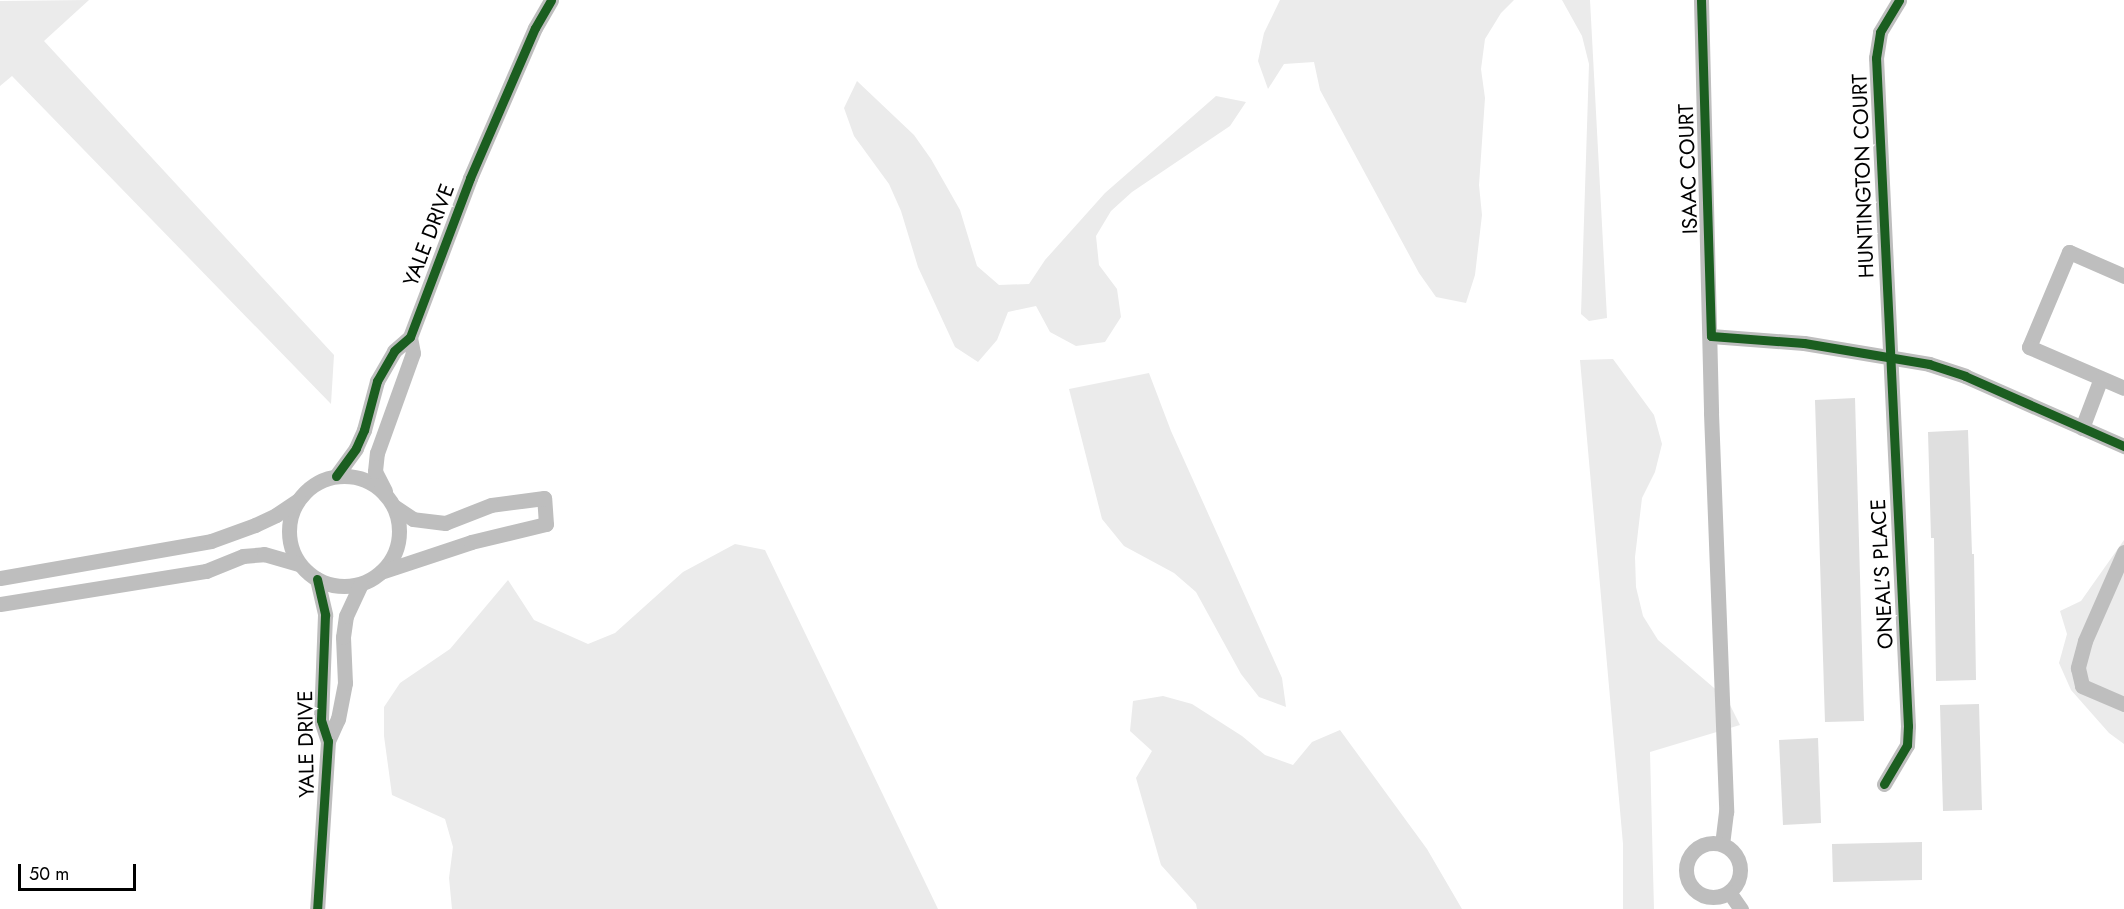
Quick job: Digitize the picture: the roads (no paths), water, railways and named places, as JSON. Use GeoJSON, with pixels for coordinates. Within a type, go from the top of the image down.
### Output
{"type":"FeatureCollection","features":[{"type":"Feature","properties":{"kind":"street","name":"YALE DRIVE"},"geometry":{"type":"LineString","coordinates":[[336,476],[356,448],[364,430],[377,381],[394,351],[410,337],[470,178],[535,28],[551,0]]}},
{"type":"Feature","properties":{"kind":"street","name":"ISAAC COURT"},"geometry":{"type":"LineString","coordinates":[[1701,0],[1711,336],[1711,413],[1726,812],[1722,844]]}},
{"type":"Feature","properties":{"kind":"street","name":"HUNTINGTON COURT"},"geometry":{"type":"LineString","coordinates":[[1889,356],[1876,58],[1880,32],[1899,0]]}},
{"type":"Feature","properties":{"kind":"street"},"geometry":{"type":"LineString","coordinates":[[2124,276],[2069,252],[2029,347],[2124,388]]}},
{"type":"Feature","properties":{"kind":"street"},"geometry":{"type":"LineString","coordinates":[[1711,336],[1804,342],[1889,356],[1965,376],[2124,446]]}},
{"type":"Feature","properties":{"kind":"street","name":"YALE DRIVE"},"geometry":{"type":"LineString","coordinates":[[390,501],[375,471],[377,453],[413,352],[410,337]]}},
{"type":"Feature","properties":{"kind":"street","name":"ONEAL'S PLACE"},"geometry":{"type":"LineString","coordinates":[[1884,784],[1907,746],[1908,726],[1889,356]]}},
{"type":"Feature","properties":{"kind":"street"},"geometry":{"type":"LineString","coordinates":[[2082,428],[2102,378]]}},
{"type":"Feature","properties":{"kind":"street"},"geometry":{"type":"LineString","coordinates":[[0,578],[211,541],[255,525],[298,500],[315,484],[336,476],[370,482],[413,519],[445,523],[490,505],[544,498],[546,524],[471,542],[381,572],[361,584],[338,586],[316,579],[299,564],[290,543],[289,532],[290,520],[298,500]]}},
{"type":"Feature","properties":{"kind":"street"},"geometry":{"type":"LineString","coordinates":[[381,572],[389,563],[399,541],[398,517],[390,501]]}},
{"type":"Feature","properties":{"kind":"street"},"geometry":{"type":"LineString","coordinates":[[2124,552],[2085,641],[2078,668],[2082,686],[2124,704]]}},
{"type":"Feature","properties":{"kind":"street"},"geometry":{"type":"LineString","coordinates":[[0,604],[206,571],[243,556],[264,554],[299,564]]}},
{"type":"Feature","properties":{"kind":"street","name":"YALE DRIVE"},"geometry":{"type":"LineString","coordinates":[[316,579],[325,615],[321,720],[328,741],[326,810],[317,909]]}},
{"type":"Feature","properties":{"kind":"street","name":"YALE DRIVE"},"geometry":{"type":"LineString","coordinates":[[328,741],[338,719],[345,683],[343,657],[346,616],[361,584]]}},
{"type":"Feature","properties":{"kind":"street"},"geometry":{"type":"LineString","coordinates":[[1710,843],[1722,844],[1734,852],[1740,869],[1735,886],[1729,892],[1712,897],[1703,896],[1696,891],[1687,876],[1688,858],[1694,851],[1710,843]]}},
{"type":"Feature","properties":{"kind":"street"},"geometry":{"type":"LineString","coordinates":[[1729,892],[1741,909]]}}]}
